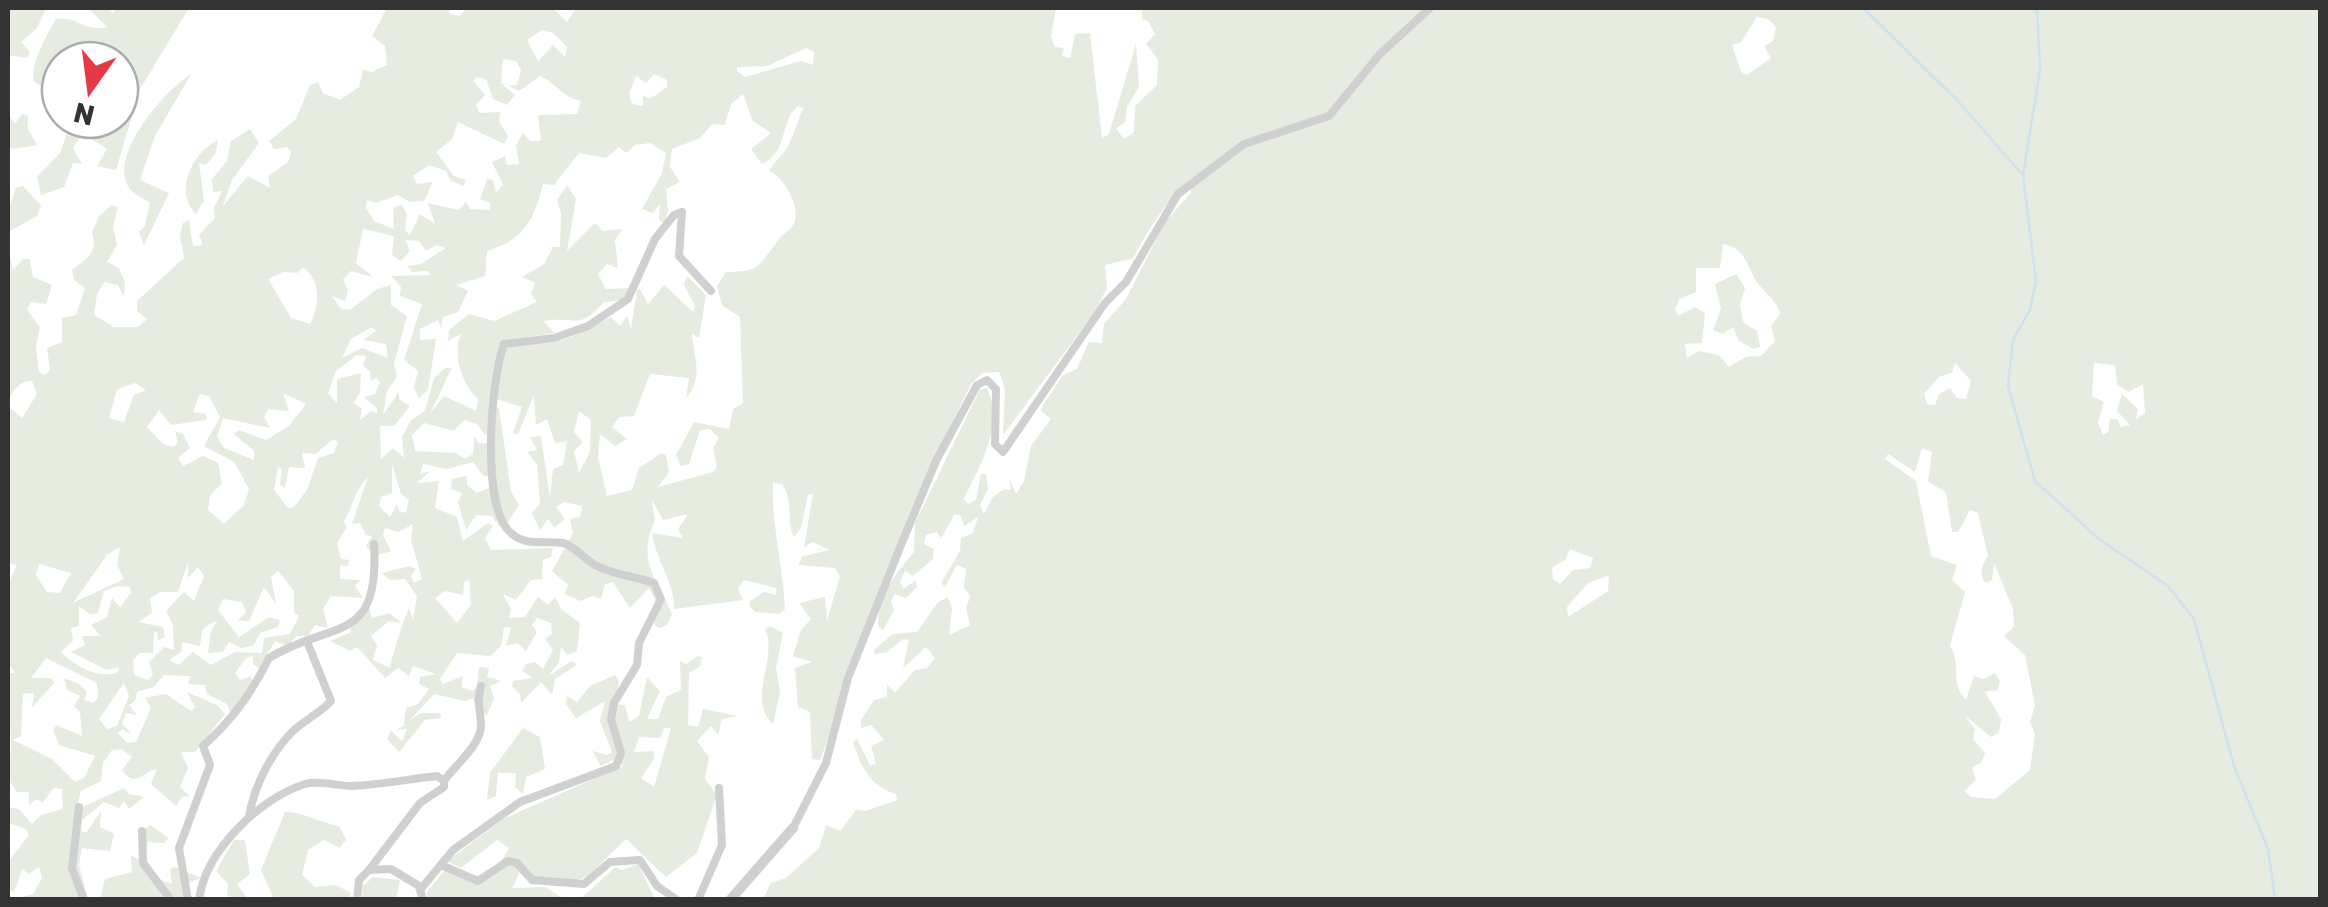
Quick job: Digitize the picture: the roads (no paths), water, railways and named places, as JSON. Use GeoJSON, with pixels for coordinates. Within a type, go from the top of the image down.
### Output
{"type":"FeatureCollection","features":[{"type":"Feature","properties":{"kind":"street"},"geometry":{"type":"LineString","coordinates":[[730,900],[792,828],[826,763],[848,678],[936,461],[977,385],[988,380],[996,389],[996,444],[1003,452],[1105,303],[1126,282],[1178,194],[1244,144],[1330,116],[1380,54],[1430,8]]}},
{"type":"Feature","properties":{"kind":"street"},"geometry":{"type":"LineString","coordinates":[[369,870],[391,869],[408,876],[421,894],[440,865],[470,836],[520,802],[616,766],[622,753],[611,718],[614,703],[637,666],[639,643],[661,599],[654,583],[597,566],[565,544],[535,544],[512,536],[505,526],[494,486],[491,421],[504,344],[554,338],[588,326],[628,299],[655,239],[674,215],[682,212],[679,256],[711,292]]}},
{"type":"Feature","properties":{"kind":"street"},"geometry":{"type":"LineString","coordinates":[[188,900],[179,848],[210,765],[202,746],[245,703],[269,658],[348,625],[366,610],[374,588],[374,544]]}},
{"type":"Feature","properties":{"kind":"street"},"geometry":{"type":"LineString","coordinates":[[249,817],[252,796],[267,767],[293,731],[331,701],[308,644]]}},
{"type":"Feature","properties":{"kind":"street"},"geometry":{"type":"LineString","coordinates":[[356,900],[359,880],[420,803],[444,787],[444,781],[481,728],[475,706],[481,686]]}},
{"type":"Feature","properties":{"kind":"street"},"geometry":{"type":"LineString","coordinates":[[199,900],[218,852],[249,817],[306,784],[348,786],[437,776],[444,781]]}},
{"type":"Feature","properties":{"kind":"street"},"geometry":{"type":"LineString","coordinates":[[698,900],[722,845],[719,788]]}},
{"type":"Feature","properties":{"kind":"street"},"geometry":{"type":"LineString","coordinates":[[78,807],[72,868],[84,900]]}},
{"type":"Feature","properties":{"kind":"street"},"geometry":{"type":"LineString","coordinates":[[142,832],[143,862],[171,900]]}},
{"type":"Feature","properties":{"kind":"street"},"geometry":{"type":"LineString","coordinates":[[440,865],[478,881],[508,860],[517,862],[532,880],[569,886],[584,884],[610,862],[640,860],[657,886],[677,900]]}},
{"type":"Feature","properties":{"kind":"waterway"},"geometry":{"type":"LineString","coordinates":[[1863,8],[1957,100],[2021,173]]}},
{"type":"Feature","properties":{"kind":"waterway"},"geometry":{"type":"LineString","coordinates":[[2037,8],[2040,70],[2023,175],[2036,281],[2030,310],[2013,340],[2008,386],[2035,481],[2099,539],[2168,586],[2194,619],[2234,766],[2268,849],[2275,900]]}}]}
